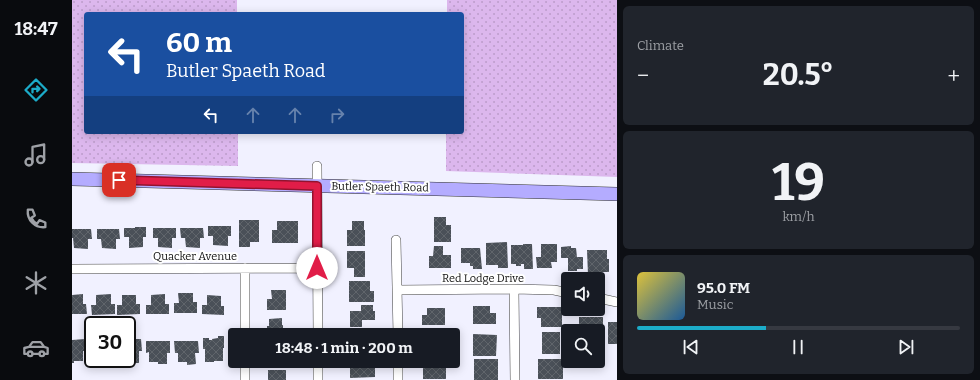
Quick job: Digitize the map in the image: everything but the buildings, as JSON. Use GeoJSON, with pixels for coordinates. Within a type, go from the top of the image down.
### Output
{"type":"FeatureCollection","features":[{"type":"Feature","properties":{"kind":"main road","name":"Butler Spaeth Road"},"geometry":{"type":"LineString","coordinates":[[72,179],[617,194]]}},
{"type":"Feature","properties":{"kind":"street"},"geometry":{"type":"LineString","coordinates":[[317,166],[318,328]]}},
{"type":"Feature","properties":{"kind":"street"},"geometry":{"type":"LineString","coordinates":[[396,240],[398,328]]}},
{"type":"Feature","properties":{"kind":"street"},"geometry":{"type":"LineString","coordinates":[[245,268],[245,328]]}},
{"type":"Feature","properties":{"kind":"street","name":"Quacker Avenue"},"geometry":{"type":"LineString","coordinates":[[72,269],[317,268]]}},
{"type":"Feature","properties":{"kind":"street"},"geometry":{"type":"LineString","coordinates":[[514,289],[515,380]]}},
{"type":"Feature","properties":{"kind":"street","name":"Red Lodge Drive"},"geometry":{"type":"LineString","coordinates":[[397,290],[514,289],[561,292]]}},
{"type":"Feature","properties":{"kind":"street"},"geometry":{"type":"LineString","coordinates":[[605,299],[617,302]]}},
{"type":"Feature","properties":{"kind":"street"},"geometry":{"type":"LineString","coordinates":[[245,368],[245,380]]}},
{"type":"Feature","properties":{"kind":"street"},"geometry":{"type":"LineString","coordinates":[[318,368],[318,380]]}},
{"type":"Feature","properties":{"kind":"street"},"geometry":{"type":"LineString","coordinates":[[398,368],[398,380]]}},
{"type":"Feature","properties":{"kind":"shaded area"},"geometry":{"type":"Polygon","coordinates":[[[72,0],[237,0],[237,12],[84,12],[84,134],[238,134],[238,166],[72,163],[72,0]]]}},
{"type":"Feature","properties":{"kind":"shaded area"},"geometry":{"type":"Polygon","coordinates":[[[447,0],[617,0],[617,177],[446,171],[446,134],[464,134],[464,12],[447,12],[447,0]]]}},
{"type":"Feature","properties":{"kind":"route"},"geometry":{"type":"LineString","coordinates":[[119,180],[317,186],[317,268]]}}]}
